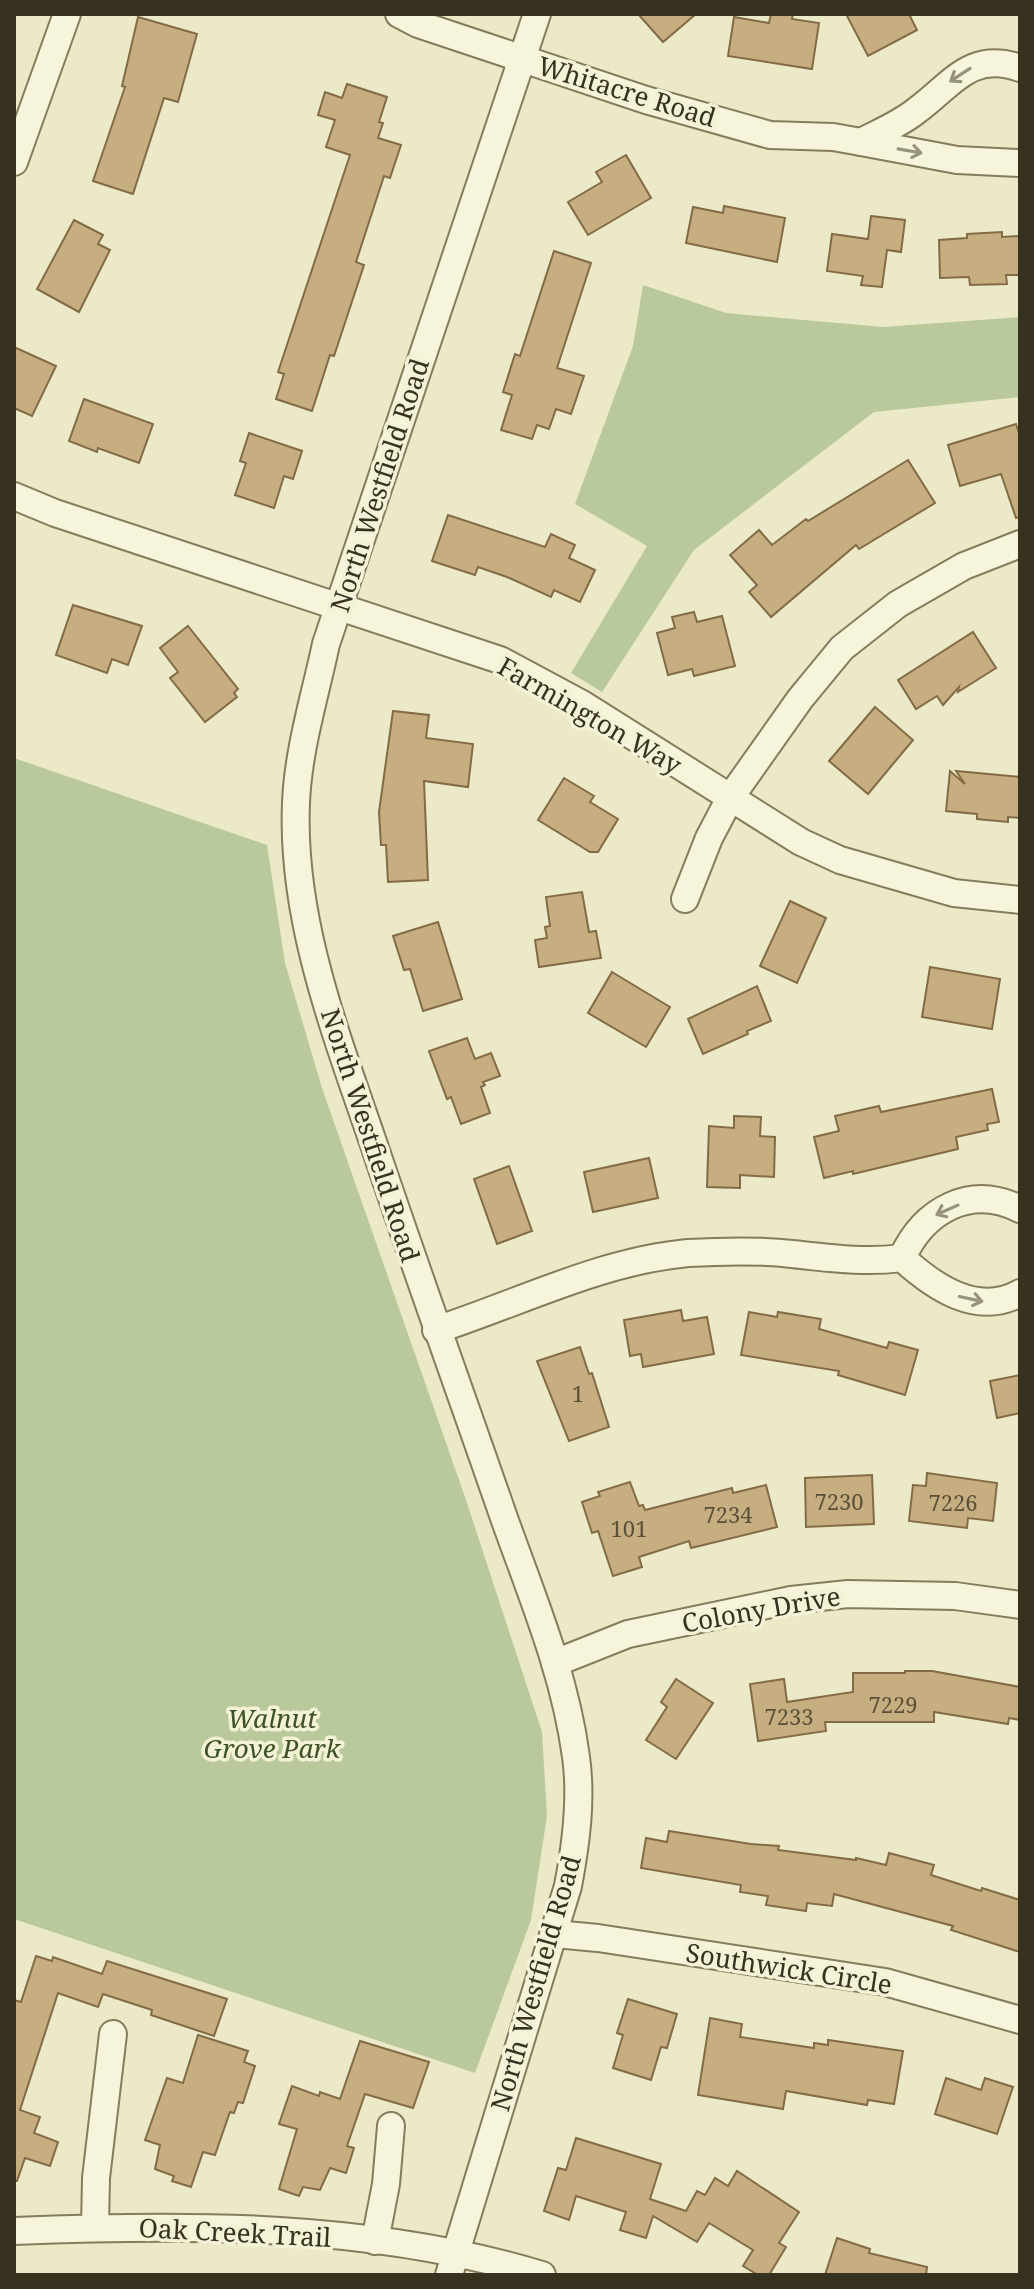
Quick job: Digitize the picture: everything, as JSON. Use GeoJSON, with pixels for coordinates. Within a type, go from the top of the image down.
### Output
{"type":"FeatureCollection","features":[{"type":"Feature","properties":{"kind":"street"},"geometry":{"type":"LineString","coordinates":[[14,162],[67,14]]}},
{"type":"Feature","properties":{"kind":"street","name":"Whitacre Road"},"geometry":{"type":"LineString","coordinates":[[399,14],[418,24],[646,100],[770,135],[833,137],[957,160],[1020,163]]}},
{"type":"Feature","properties":{"kind":"street","name":"North Westfield Road"},"geometry":{"type":"LineString","coordinates":[[452,2264],[568,1886],[575,1847],[577,1758],[555,1663],[436,1330],[314,958],[297,859],[296,802],[307,731],[326,644],[537,14]]}},
{"type":"Feature","properties":{"kind":"street"},"geometry":{"type":"LineString","coordinates":[[861,142],[911,116],[957,74],[976,66],[997,63],[1020,68]]}},
{"type":"Feature","properties":{"kind":"street","name":"Farmington Way"},"geometry":{"type":"LineString","coordinates":[[14,496],[55,513],[500,660],[582,704],[801,842],[840,860],[954,893],[1020,900]]}},
{"type":"Feature","properties":{"kind":"street"},"geometry":{"type":"LineString","coordinates":[[685,899],[709,838],[730,798],[800,699],[842,648],[898,604],[964,566],[1020,544]]}},
{"type":"Feature","properties":{"kind":"street"},"geometry":{"type":"LineString","coordinates":[[902,1258],[911,1238],[934,1215],[974,1197],[992,1198],[1020,1209]]}},
{"type":"Feature","properties":{"kind":"street"},"geometry":{"type":"LineString","coordinates":[[436,1330],[643,1259],[689,1253],[750,1251],[868,1262],[902,1258],[925,1278],[958,1297],[982,1302],[1008,1299],[1020,1293]]}},
{"type":"Feature","properties":{"kind":"street","name":"Colony Drive"},"geometry":{"type":"LineString","coordinates":[[555,1663],[628,1634],[791,1600],[848,1594],[955,1596],[1020,1605]]}},
{"type":"Feature","properties":{"kind":"street","name":"Southwick Circle"},"geometry":{"type":"LineString","coordinates":[[555,1934],[885,1982],[1020,2020]]}},
{"type":"Feature","properties":{"kind":"street"},"geometry":{"type":"LineString","coordinates":[[95,2228],[98,2154],[113,2034]]}},
{"type":"Feature","properties":{"kind":"street"},"geometry":{"type":"LineString","coordinates":[[375,2241],[386,2184],[391,2126]]}},
{"type":"Feature","properties":{"kind":"street","name":"Oak Creek Trail"},"geometry":{"type":"LineString","coordinates":[[14,2231],[249,2228],[375,2241],[452,2264],[542,2275]]}},
{"type":"Feature","properties":{"kind":"green space"},"geometry":{"type":"Polygon","coordinates":[[[643,285],[726,313],[883,327],[1020,317],[1020,397],[874,412],[694,550],[602,692],[571,673],[647,546],[575,504],[633,346],[643,285]]]}},
{"type":"Feature","properties":{"kind":"green space","name":"Walnut Grove Park"},"geometry":{"type":"Polygon","coordinates":[[[14,758],[267,845],[285,963],[322,1088],[466,1500],[542,1732],[547,1816],[531,1920],[475,2073],[14,1919],[14,758]]]}},
{"type":"Feature","properties":{"kind":"building"},"geometry":{"type":"Polygon","coordinates":[[[638,14],[696,14],[663,42],[638,14]]]}},
{"type":"Feature","properties":{"kind":"building"},"geometry":{"type":"Polygon","coordinates":[[[771,14],[793,14],[792,19],[819,23],[812,69],[728,56],[734,17],[769,23],[771,14]]]}},
{"type":"Feature","properties":{"kind":"building"},"geometry":{"type":"Polygon","coordinates":[[[846,14],[909,14],[917,30],[868,56],[846,14]]]}},
{"type":"Feature","properties":{"kind":"building"},"geometry":{"type":"Polygon","coordinates":[[[138,17],[197,34],[178,102],[164,98],[133,194],[93,181],[125,87],[122,86],[138,17]]]}},
{"type":"Feature","properties":{"kind":"building"},"geometry":{"type":"Polygon","coordinates":[[[347,84],[387,97],[379,122],[383,123],[378,138],[401,145],[390,178],[384,176],[356,262],[364,265],[312,411],[276,399],[284,374],[278,372],[350,155],[326,147],[335,120],[318,115],[325,92],[342,98],[347,84]]]}},
{"type":"Feature","properties":{"kind":"building"},"geometry":{"type":"Polygon","coordinates":[[[626,155],[651,198],[588,235],[568,202],[602,182],[596,172],[626,155]]]}},
{"type":"Feature","properties":{"kind":"building"},"geometry":{"type":"Polygon","coordinates":[[[724,206],[785,218],[777,262],[686,243],[693,207],[723,213],[724,206]]]}},
{"type":"Feature","properties":{"kind":"building"},"geometry":{"type":"Polygon","coordinates":[[[871,216],[905,220],[901,252],[887,250],[882,287],[861,285],[863,276],[827,271],[832,234],[868,239],[871,216]]]}},
{"type":"Feature","properties":{"kind":"building"},"geometry":{"type":"Polygon","coordinates":[[[74,220],[103,235],[98,244],[110,250],[79,312],[37,289],[74,220]]]}},
{"type":"Feature","properties":{"kind":"building"},"geometry":{"type":"Polygon","coordinates":[[[1002,232],[1002,237],[1020,236],[1020,275],[1006,275],[1007,284],[970,285],[969,277],[940,278],[939,240],[967,238],[967,234],[1002,232]]]}},
{"type":"Feature","properties":{"kind":"building"},"geometry":{"type":"Polygon","coordinates":[[[554,251],[591,263],[557,368],[584,376],[571,414],[556,409],[549,429],[537,425],[532,439],[501,430],[512,395],[503,392],[515,354],[520,356],[554,251]]]}},
{"type":"Feature","properties":{"kind":"building"},"geometry":{"type":"Polygon","coordinates":[[[14,347],[56,366],[32,416],[14,408],[14,347]]]}},
{"type":"Feature","properties":{"kind":"building"},"geometry":{"type":"Polygon","coordinates":[[[84,399],[153,424],[139,463],[69,441],[84,399]]]}},
{"type":"Feature","properties":{"kind":"building"},"geometry":{"type":"Polygon","coordinates":[[[1016,424],[1020,436],[1020,517],[1016,518],[1001,474],[960,486],[948,445],[1016,424]]]}},
{"type":"Feature","properties":{"kind":"building"},"geometry":{"type":"Polygon","coordinates":[[[249,433],[302,451],[293,479],[284,476],[274,508],[235,495],[246,463],[240,461],[249,433]]]}},
{"type":"Feature","properties":{"kind":"building"},"geometry":{"type":"Polygon","coordinates":[[[908,460],[935,503],[859,549],[856,545],[771,617],[749,592],[757,585],[730,555],[759,530],[772,545],[806,519],[808,521],[908,460]]]}},
{"type":"Feature","properties":{"kind":"building"},"geometry":{"type":"Polygon","coordinates":[[[448,515],[545,547],[551,534],[575,545],[569,558],[595,570],[580,602],[554,590],[551,597],[478,567],[475,575],[432,561],[448,515]]]}},
{"type":"Feature","properties":{"kind":"building"},"geometry":{"type":"Polygon","coordinates":[[[73,605],[142,626],[128,665],[112,659],[107,673],[56,655],[73,605]]]}},
{"type":"Feature","properties":{"kind":"building"},"geometry":{"type":"Polygon","coordinates":[[[694,612],[697,622],[722,616],[735,666],[694,676],[692,669],[668,675],[657,633],[675,628],[672,617],[694,612]]]}},
{"type":"Feature","properties":{"kind":"building"},"geometry":{"type":"Polygon","coordinates":[[[188,626],[238,689],[234,693],[237,697],[205,722],[170,678],[178,672],[160,648],[188,626]]]}},
{"type":"Feature","properties":{"kind":"building"},"geometry":{"type":"Polygon","coordinates":[[[973,632],[996,668],[958,692],[959,687],[943,705],[937,696],[916,709],[898,680],[973,632]]]}},
{"type":"Feature","properties":{"kind":"building"},"geometry":{"type":"Polygon","coordinates":[[[875,707],[913,740],[868,794],[829,761],[875,707]]]}},
{"type":"Feature","properties":{"kind":"building"},"geometry":{"type":"Polygon","coordinates":[[[393,711],[429,715],[426,738],[473,744],[468,787],[424,781],[428,880],[388,882],[386,845],[381,845],[379,812],[393,711]]]}},
{"type":"Feature","properties":{"kind":"building"},"geometry":{"type":"Polygon","coordinates":[[[950,771],[965,784],[956,771],[1020,777],[1020,818],[1008,817],[1008,822],[977,819],[977,814],[946,811],[950,771]]]}},
{"type":"Feature","properties":{"kind":"building"},"geometry":{"type":"Polygon","coordinates":[[[564,778],[594,796],[590,802],[618,819],[598,852],[590,852],[538,820],[564,778]]]}},
{"type":"Feature","properties":{"kind":"building"},"geometry":{"type":"Polygon","coordinates":[[[582,892],[589,932],[596,931],[601,958],[539,967],[535,940],[547,938],[545,927],[550,926],[546,897],[582,892]]]}},
{"type":"Feature","properties":{"kind":"building"},"geometry":{"type":"Polygon","coordinates":[[[790,901],[826,918],[797,983],[760,966],[790,901]]]}},
{"type":"Feature","properties":{"kind":"building"},"geometry":{"type":"Polygon","coordinates":[[[438,922],[462,999],[423,1011],[410,969],[404,970],[393,936],[438,922]]]}},
{"type":"Feature","properties":{"kind":"building"},"geometry":{"type":"Polygon","coordinates":[[[930,967],[1000,979],[992,1029],[922,1017],[930,967]]]}},
{"type":"Feature","properties":{"kind":"building"},"geometry":{"type":"Polygon","coordinates":[[[612,972],[670,1007],[646,1047],[588,1013],[612,972]]]}},
{"type":"Feature","properties":{"kind":"building"},"geometry":{"type":"Polygon","coordinates":[[[757,986],[771,1021],[703,1054],[688,1019],[757,986]]]}},
{"type":"Feature","properties":{"kind":"building"},"geometry":{"type":"Polygon","coordinates":[[[467,1038],[475,1059],[491,1053],[500,1076],[483,1082],[485,1085],[481,1087],[490,1113],[461,1124],[451,1097],[447,1099],[429,1051],[467,1038]]]}},
{"type":"Feature","properties":{"kind":"building"},"geometry":{"type":"Polygon","coordinates":[[[992,1089],[999,1122],[987,1124],[988,1130],[956,1137],[958,1149],[824,1178],[814,1137],[839,1131],[835,1116],[879,1106],[881,1112],[992,1089]]]}},
{"type":"Feature","properties":{"kind":"building"},"geometry":{"type":"Polygon","coordinates":[[[734,1116],[761,1117],[760,1136],[775,1137],[774,1177],[740,1175],[740,1188],[707,1187],[709,1126],[734,1128],[734,1116]]]}},
{"type":"Feature","properties":{"kind":"building"},"geometry":{"type":"Polygon","coordinates":[[[649,1158],[658,1198],[593,1212],[584,1172],[649,1158]]]}},
{"type":"Feature","properties":{"kind":"building"},"geometry":{"type":"Polygon","coordinates":[[[509,1166],[532,1231],[497,1244],[474,1179],[509,1166]]]}},
{"type":"Feature","properties":{"kind":"building"},"geometry":{"type":"Polygon","coordinates":[[[681,1310],[683,1321],[707,1317],[714,1354],[643,1367],[641,1354],[630,1356],[624,1320],[681,1310]]]}},
{"type":"Feature","properties":{"kind":"building"},"geometry":{"type":"Polygon","coordinates":[[[749,1312],[777,1317],[778,1312],[821,1319],[819,1329],[887,1348],[889,1342],[918,1350],[905,1395],[838,1375],[839,1371],[741,1355],[749,1312]]]}},
{"type":"Feature","properties":{"kind":"building"},"geometry":{"type":"Polygon","coordinates":[[[580,1347],[589,1374],[592,1373],[609,1427],[569,1441],[537,1361],[580,1347]]]}},
{"type":"Feature","properties":{"kind":"building"},"geometry":{"type":"Polygon","coordinates":[[[1020,1375],[1020,1413],[997,1418],[990,1381],[1020,1375]]]}},
{"type":"Feature","properties":{"kind":"building"},"geometry":{"type":"Polygon","coordinates":[[[927,1473],[997,1483],[993,1521],[968,1518],[967,1528],[909,1521],[913,1485],[926,1486],[927,1473]]]}},
{"type":"Feature","properties":{"kind":"building"},"geometry":{"type":"Polygon","coordinates":[[[872,1475],[874,1524],[806,1527],[805,1478],[872,1475]]]}},
{"type":"Feature","properties":{"kind":"building"},"geometry":{"type":"Polygon","coordinates":[[[630,1482],[639,1506],[643,1505],[645,1510],[732,1488],[733,1493],[766,1485],[777,1527],[691,1548],[689,1541],[639,1557],[642,1567],[613,1576],[598,1531],[592,1533],[582,1502],[600,1496],[598,1492],[630,1482]]]}},
{"type":"Feature","properties":{"kind":"building"},"geometry":{"type":"Polygon","coordinates":[[[932,1671],[1020,1687],[1020,1720],[1009,1718],[1008,1724],[934,1712],[934,1722],[825,1722],[826,1731],[758,1741],[750,1684],[784,1679],[787,1702],[853,1692],[853,1673],[932,1671]]]}},
{"type":"Feature","properties":{"kind":"building"},"geometry":{"type":"Polygon","coordinates":[[[676,1679],[713,1703],[676,1759],[646,1740],[667,1707],[661,1702],[676,1679]]]}},
{"type":"Feature","properties":{"kind":"building"},"geometry":{"type":"Polygon","coordinates":[[[669,1831],[886,1865],[889,1853],[934,1865],[931,1875],[1020,1900],[1020,1952],[951,1930],[953,1926],[834,1894],[832,1906],[807,1903],[806,1911],[766,1905],[768,1896],[740,1892],[741,1885],[641,1868],[646,1838],[667,1842],[669,1831]]]}},
{"type":"Feature","properties":{"kind":"building"},"geometry":{"type":"Polygon","coordinates":[[[36,1956],[52,1961],[53,1957],[102,1974],[107,1961],[227,1999],[214,2036],[151,2015],[152,2010],[103,1994],[98,2007],[58,1993],[20,2110],[40,2117],[34,2133],[58,2142],[50,2166],[25,2158],[17,2181],[14,2181],[14,2000],[21,2002],[36,1956]]]}},
{"type":"Feature","properties":{"kind":"building"},"geometry":{"type":"Polygon","coordinates":[[[628,1999],[677,2014],[667,2048],[661,2047],[651,2080],[613,2068],[623,2035],[617,2033],[628,1999]]]}},
{"type":"Feature","properties":{"kind":"building"},"geometry":{"type":"Polygon","coordinates":[[[710,2018],[742,2024],[740,2037],[814,2048],[814,2043],[828,2045],[828,2040],[903,2051],[894,2104],[868,2100],[867,2105],[786,2091],[783,2109],[698,2095],[710,2018]]]}},
{"type":"Feature","properties":{"kind":"building"},"geometry":{"type":"Polygon","coordinates":[[[198,2035],[248,2051],[244,2062],[255,2066],[243,2103],[238,2102],[234,2113],[230,2112],[215,2155],[203,2152],[191,2187],[172,2181],[174,2176],[155,2169],[160,2145],[145,2140],[167,2078],[183,2083],[198,2035]]]}},
{"type":"Feature","properties":{"kind":"building"},"geometry":{"type":"Polygon","coordinates":[[[360,2041],[429,2062],[413,2108],[365,2094],[347,2146],[354,2148],[346,2173],[330,2168],[320,2190],[303,2187],[299,2196],[279,2189],[297,2129],[279,2124],[292,2086],[319,2096],[320,2092],[340,2099],[360,2041]]]}},
{"type":"Feature","properties":{"kind":"building"},"geometry":{"type":"Polygon","coordinates":[[[946,2078],[981,2090],[985,2078],[1013,2087],[997,2134],[935,2114],[946,2078]]]}},
{"type":"Feature","properties":{"kind":"building"},"geometry":{"type":"Polygon","coordinates":[[[576,2138],[661,2164],[650,2199],[686,2211],[697,2191],[705,2195],[715,2178],[728,2186],[737,2171],[799,2212],[779,2243],[786,2247],[769,2275],[758,2275],[743,2266],[753,2250],[709,2223],[697,2242],[653,2216],[646,2238],[620,2230],[626,2212],[576,2196],[569,2220],[544,2211],[558,2168],[566,2170],[576,2138]]]}},
{"type":"Feature","properties":{"kind":"building"},"geometry":{"type":"Polygon","coordinates":[[[837,2238],[870,2249],[869,2253],[927,2267],[926,2275],[825,2275],[837,2238]]]}}]}
